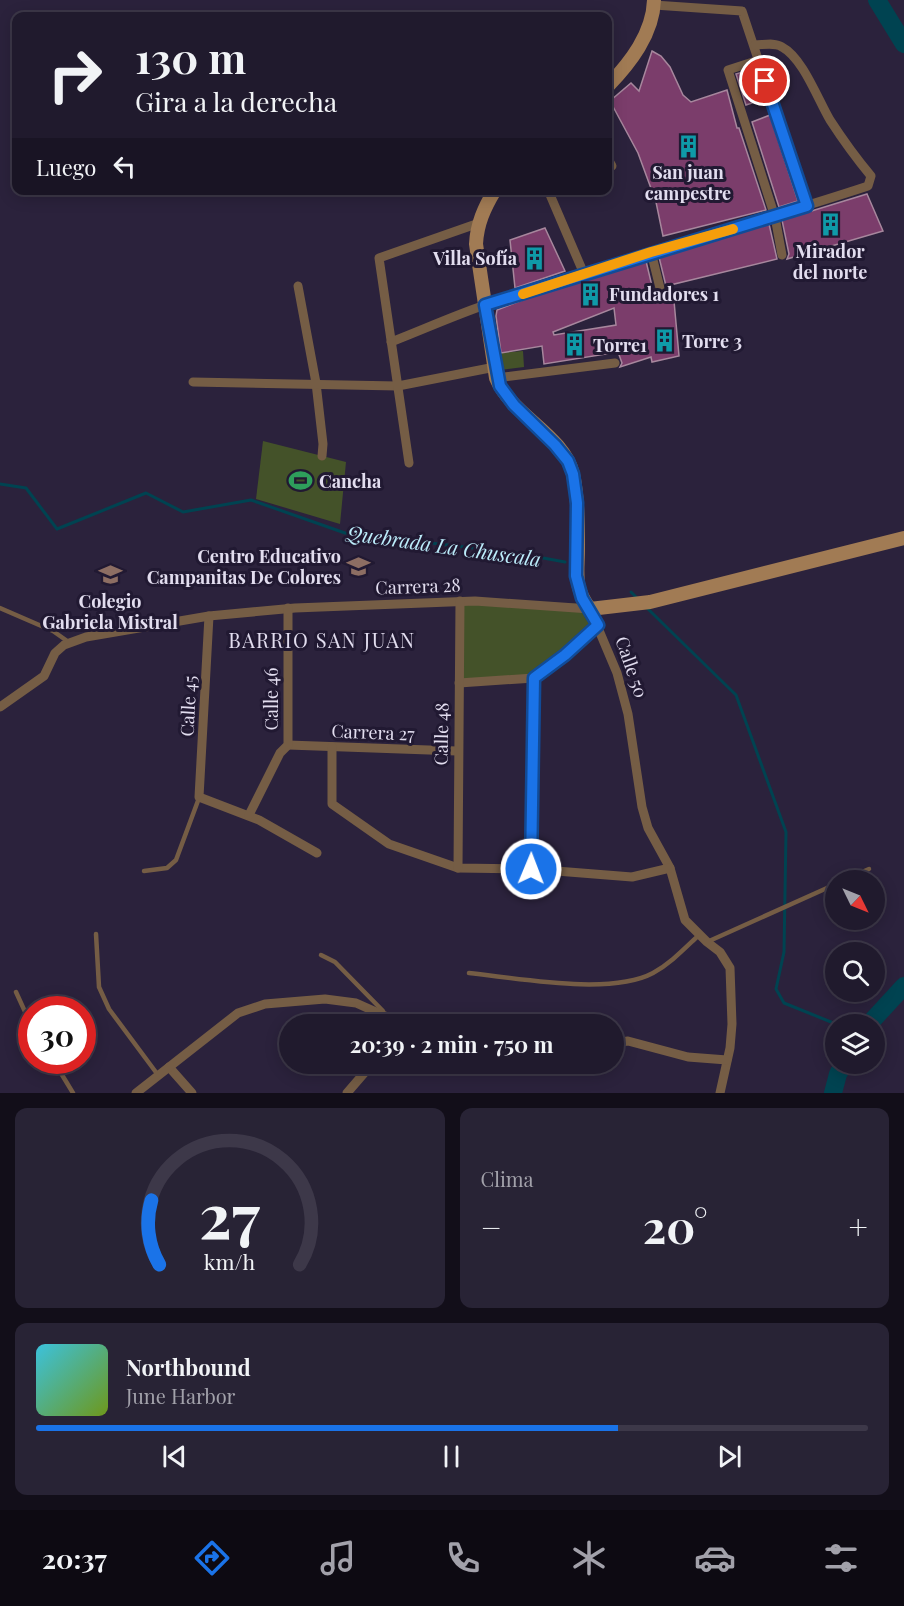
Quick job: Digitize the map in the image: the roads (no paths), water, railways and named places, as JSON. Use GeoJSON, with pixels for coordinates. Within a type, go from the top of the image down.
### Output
{"type":"FeatureCollection","features":[{"type":"Feature","properties":{"kind":"street"},"geometry":{"type":"LineString","coordinates":[[612,81],[636,52],[649,25],[654,3],[742,11],[807,206]]}},
{"type":"Feature","properties":{"kind":"street"},"geometry":{"type":"LineString","coordinates":[[391,342],[485,305],[651,252],[775,217],[868,186],[871,176],[853,155],[830,120],[795,59],[782,46],[755,45]]}},
{"type":"Feature","properties":{"kind":"street"},"geometry":{"type":"LineString","coordinates":[[759,60],[728,70],[775,217],[782,255]]}},
{"type":"Feature","properties":{"kind":"street","name":"Calle 50"},"geometry":{"type":"LineString","coordinates":[[493,195],[479,223],[476,244],[495,373],[500,386],[514,405],[568,461],[573,474],[577,503],[576,576],[579,590],[598,625],[617,672],[628,714],[642,807],[648,828],[670,868],[686,920],[720,952],[730,968],[732,1024],[720,1093]]}},
{"type":"Feature","properties":{"kind":"street"},"geometry":{"type":"LineString","coordinates":[[550,195],[584,274]]}},
{"type":"Feature","properties":{"kind":"street"},"geometry":{"type":"LineString","coordinates":[[409,463],[379,258],[479,223]]}},
{"type":"Feature","properties":{"kind":"street"},"geometry":{"type":"LineString","coordinates":[[651,252],[660,288]]}},
{"type":"Feature","properties":{"kind":"street"},"geometry":{"type":"LineString","coordinates":[[298,286],[316,383],[323,444],[322,456]]}},
{"type":"Feature","properties":{"kind":"street"},"geometry":{"type":"LineString","coordinates":[[193,382],[398,386],[495,373],[615,363]]}},
{"type":"Feature","properties":{"kind":"street"},"geometry":{"type":"LineString","coordinates":[[590,609],[650,602],[904,538]]}},
{"type":"Feature","properties":{"kind":"street","name":"Carrera 28"},"geometry":{"type":"LineString","coordinates":[[71,643],[86,637],[209,616],[288,608],[460,601],[590,609]]}},
{"type":"Feature","properties":{"kind":"street","name":"Calle 48"},"geometry":{"type":"LineString","coordinates":[[458,868],[457,751],[460,601]]}},
{"type":"Feature","properties":{"kind":"street","name":"Calle 46"},"geometry":{"type":"LineString","coordinates":[[249,815],[280,753],[288,745],[288,608]]}},
{"type":"Feature","properties":{"kind":"street","name":"Calle 45"},"geometry":{"type":"LineString","coordinates":[[199,797],[209,616]]}},
{"type":"Feature","properties":{"kind":"street"},"geometry":{"type":"LineString","coordinates":[[459,683],[534,678],[565,655],[598,625]]}},
{"type":"Feature","properties":{"kind":"street"},"geometry":{"type":"LineString","coordinates":[[0,707],[44,676],[55,653],[71,643]]}},
{"type":"Feature","properties":{"kind":"street"},"geometry":{"type":"LineString","coordinates":[[531,869],[534,678]]}},
{"type":"Feature","properties":{"kind":"street","name":"Carrera 27"},"geometry":{"type":"LineString","coordinates":[[288,745],[457,751]]}},
{"type":"Feature","properties":{"kind":"street"},"geometry":{"type":"LineString","coordinates":[[332,747],[332,804],[389,844],[458,868],[531,869],[632,877],[670,868]]}},
{"type":"Feature","properties":{"kind":"street"},"geometry":{"type":"LineString","coordinates":[[199,797],[249,815],[317,853]]}},
{"type":"Feature","properties":{"kind":"street"},"geometry":{"type":"LineString","coordinates":[[136,1093],[238,1013],[265,1004],[325,999],[356,1003],[384,1014]]}},
{"type":"Feature","properties":{"kind":"street"},"geometry":{"type":"LineString","coordinates":[[624,1042],[688,1057],[727,1060]]}},
{"type":"Feature","properties":{"kind":"street"},"geometry":{"type":"LineString","coordinates":[[169,1067],[192,1093]]}},
{"type":"Feature","properties":{"kind":"street"},"geometry":{"type":"LineString","coordinates":[[347,1093],[363,1074]]}},
{"type":"Feature","properties":{"kind":"lane"},"geometry":{"type":"LineString","coordinates":[[0,608],[53,631],[71,643]]}},
{"type":"Feature","properties":{"kind":"lane"},"geometry":{"type":"LineString","coordinates":[[144,871],[167,868],[176,860],[199,797]]}},
{"type":"Feature","properties":{"kind":"lane"},"geometry":{"type":"LineString","coordinates":[[707,942],[825,889]]}},
{"type":"Feature","properties":{"kind":"lane"},"geometry":{"type":"LineString","coordinates":[[96,934],[99,987],[109,1008],[158,1075]]}},
{"type":"Feature","properties":{"kind":"lane"},"geometry":{"type":"LineString","coordinates":[[469,973],[576,984],[619,983],[651,974],[675,958],[699,934]]}},
{"type":"Feature","properties":{"kind":"lane"},"geometry":{"type":"LineString","coordinates":[[321,955],[335,962],[385,1014]]}},
{"type":"Feature","properties":{"kind":"lane"},"geometry":{"type":"LineString","coordinates":[[16,992],[18,996]]}},
{"type":"Feature","properties":{"kind":"lane"},"geometry":{"type":"LineString","coordinates":[[61,1074],[73,1093]]}},
{"type":"Feature","properties":{"kind":"waterway"},"geometry":{"type":"LineString","coordinates":[[877,0],[904,44]]}},
{"type":"Feature","properties":{"kind":"waterway","name":"Quebrada La Chuscala"},"geometry":{"type":"LineString","coordinates":[[0,484],[26,488],[57,529],[146,493],[183,512],[251,500],[345,533],[516,553],[565,562]]}},
{"type":"Feature","properties":{"kind":"waterway"},"geometry":{"type":"LineString","coordinates":[[631,592],[638,599]]}},
{"type":"Feature","properties":{"kind":"waterway"},"geometry":{"type":"LineString","coordinates":[[647,608],[736,695],[786,832],[784,952],[776,989],[784,1003],[825,1020]]}},
{"type":"Feature","properties":{"kind":"waterway"},"geometry":{"type":"LineString","coordinates":[[878,1014],[904,986]]}},
{"type":"Feature","properties":{"kind":"waterway"},"geometry":{"type":"LineString","coordinates":[[833,1093],[838,1074]]}},
{"type":"Feature","properties":{"kind":"place","name":"San juan campestre"},"geometry":{"type":"Point","coordinates":[688,146]}},
{"type":"Feature","properties":{"kind":"place","name":"Mirador del norte"},"geometry":{"type":"Point","coordinates":[830,225]}},
{"type":"Feature","properties":{"kind":"place","name":"Villa Sofía"},"geometry":{"type":"Point","coordinates":[535,258]}},
{"type":"Feature","properties":{"kind":"place","name":"Fundadores 1"},"geometry":{"type":"Point","coordinates":[591,294]}},
{"type":"Feature","properties":{"kind":"place","name":"Torre 3"},"geometry":{"type":"Point","coordinates":[664,341]}},
{"type":"Feature","properties":{"kind":"place","name":"Torre1"},"geometry":{"type":"Point","coordinates":[575,345]}},
{"type":"Feature","properties":{"kind":"place","name":"Cancha"},"geometry":{"type":"Point","coordinates":[301,481]}},
{"type":"Feature","properties":{"kind":"place","name":"Centro Educativo Campanitas De Colores"},"geometry":{"type":"Point","coordinates":[359,566]}},
{"type":"Feature","properties":{"kind":"place","name":"Colegio Gabriela Mistral"},"geometry":{"type":"Point","coordinates":[110,575]}},
{"type":"Feature","properties":{"kind":"district","name":"BARRIO SAN JUAN"},"geometry":{"type":"Point","coordinates":[322,639]}}]}
